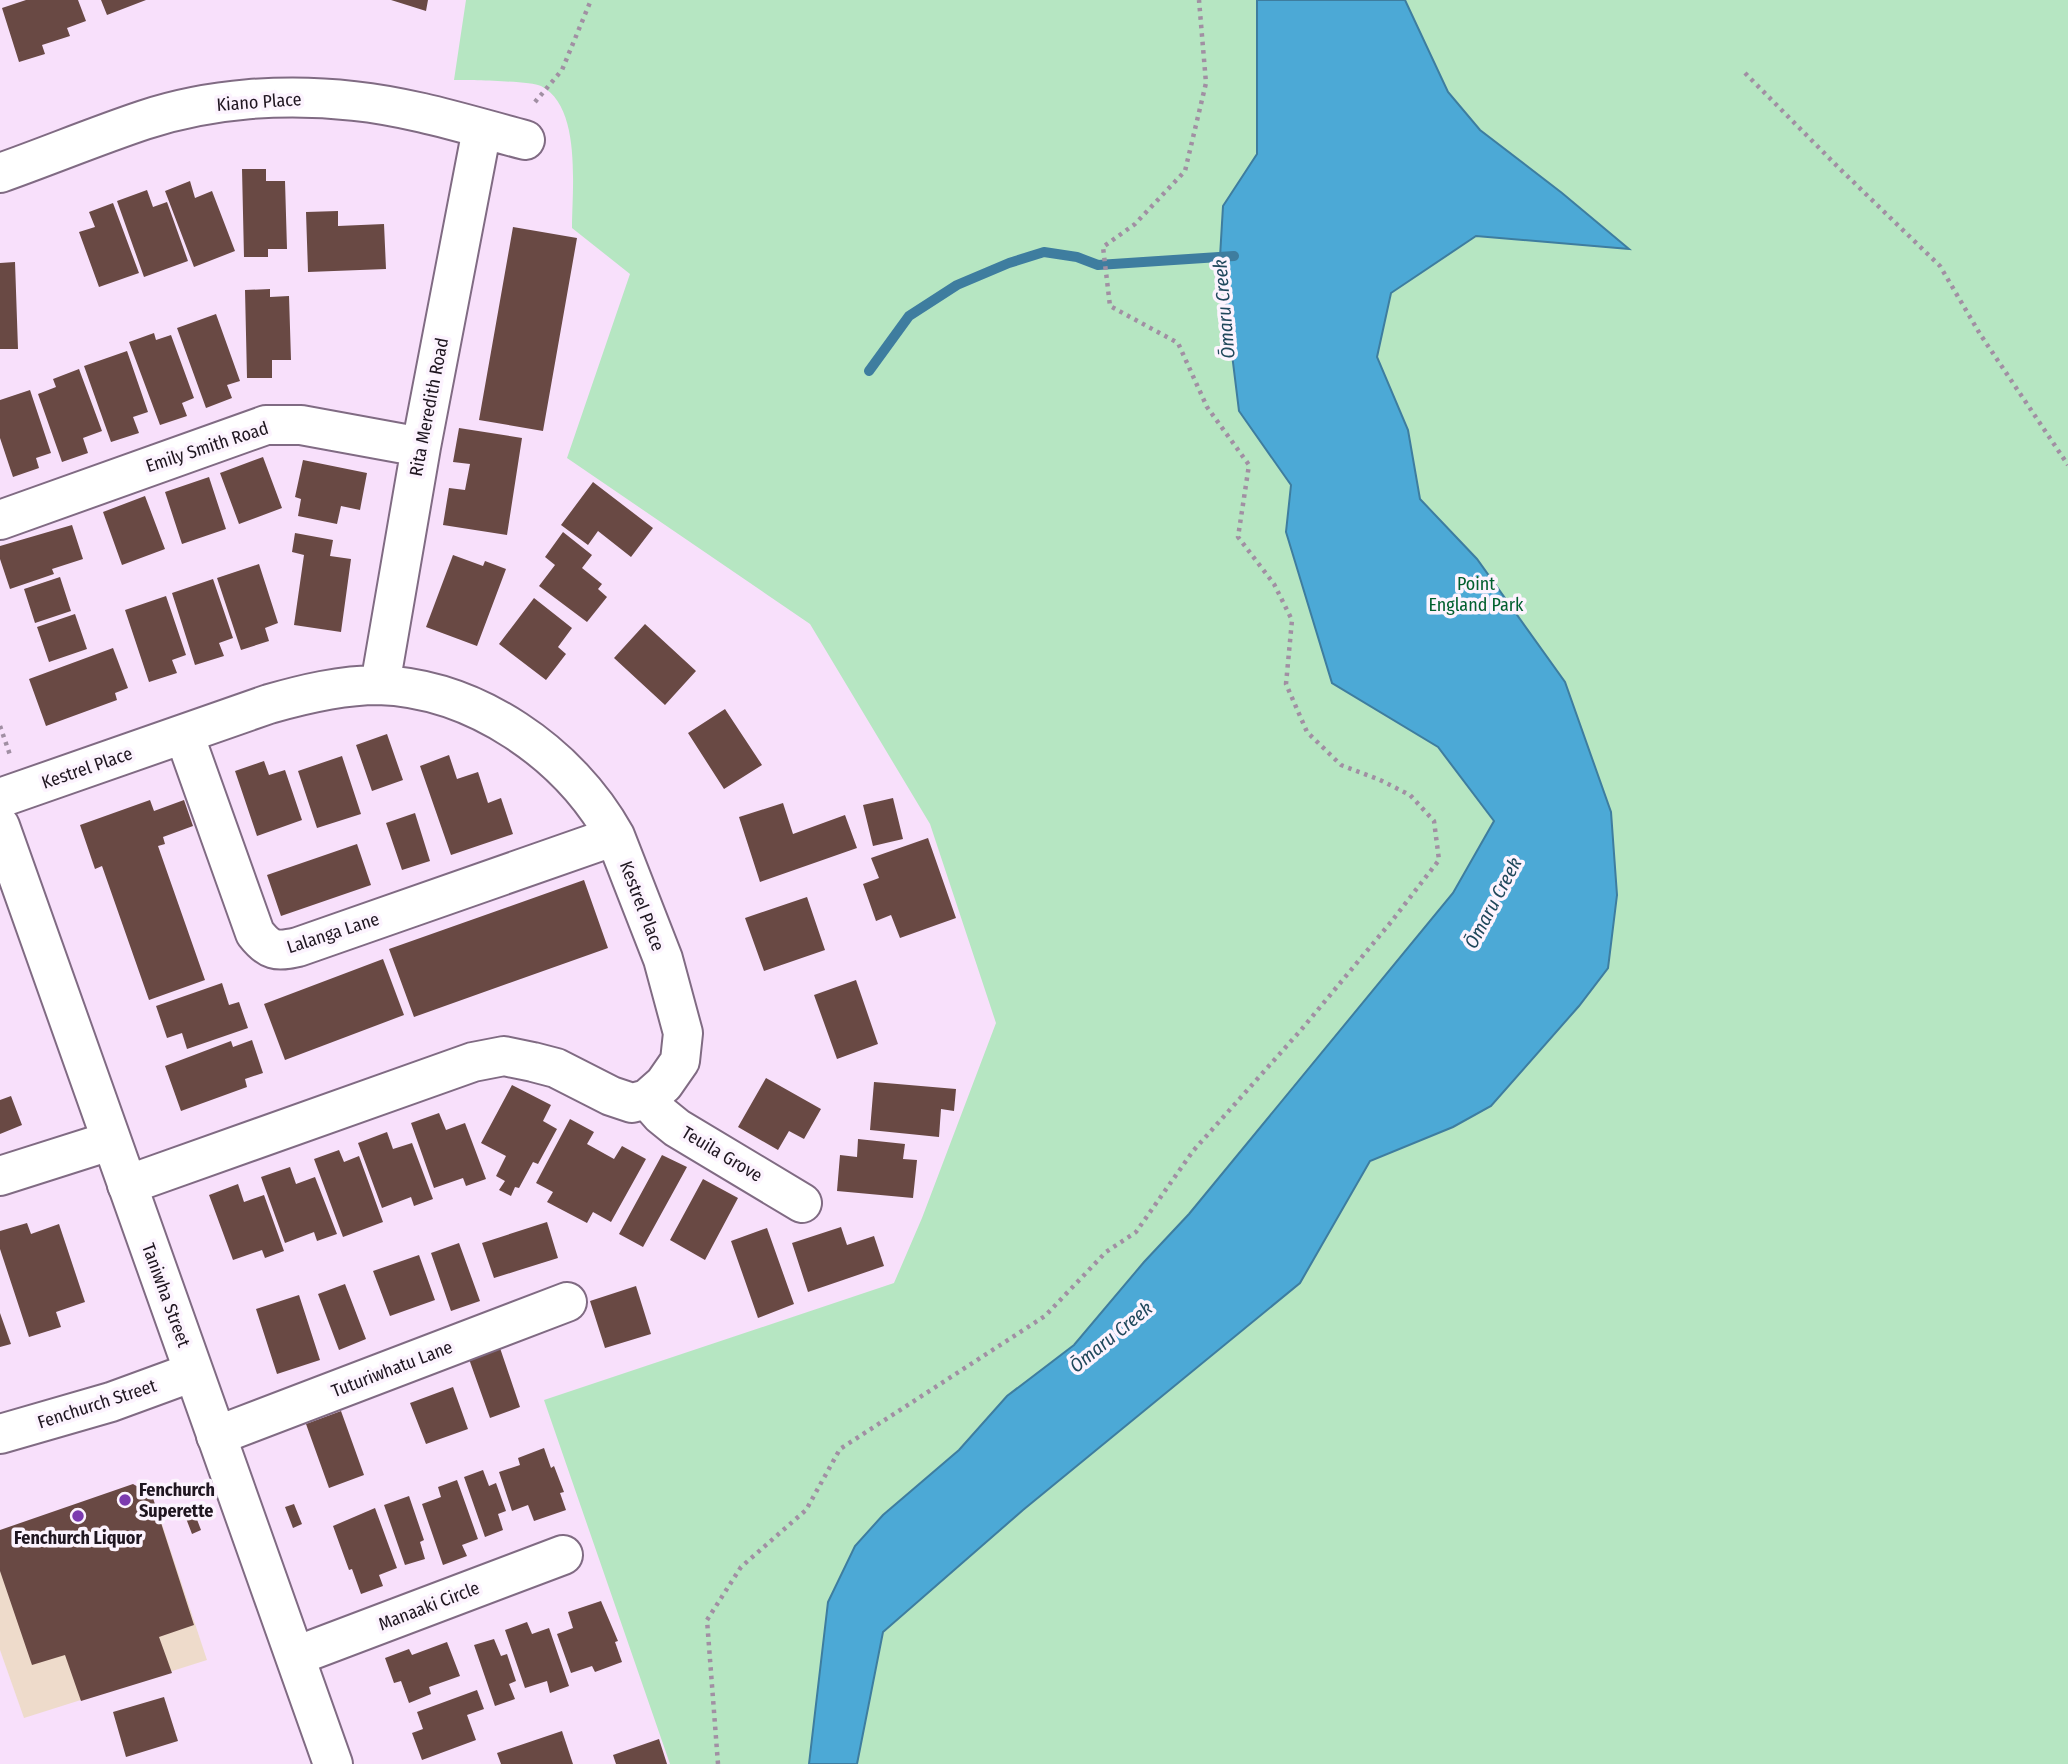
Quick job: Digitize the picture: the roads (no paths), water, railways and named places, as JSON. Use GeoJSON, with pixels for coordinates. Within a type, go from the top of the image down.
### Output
{"type":"FeatureCollection","features":[{"type":"Feature","properties":{"kind":"street","name":"Kiano Place"},"geometry":{"type":"LineString","coordinates":[[0,173],[146,119],[193,108],[262,99],[309,98],[403,108],[525,139]]}},
{"type":"Feature","properties":{"kind":"street","name":"Rita Meredith Road"},"geometry":{"type":"LineString","coordinates":[[380,685],[421,447],[482,129]]}},
{"type":"Feature","properties":{"kind":"street","name":"Emily Smith Road"},"geometry":{"type":"LineString","coordinates":[[0,520],[266,425],[301,425],[421,447]]}},
{"type":"Feature","properties":{"kind":"street","name":"Kestrel Place"},"geometry":{"type":"LineString","coordinates":[[0,798],[269,704],[306,694],[351,686],[380,685],[466,705],[535,742],[563,766],[605,816],[615,836],[663,959],[683,1034],[680,1061],[664,1084],[647,1099]]}},
{"type":"Feature","properties":{"kind":"street","name":"Lalanga Lane"},"geometry":{"type":"LineString","coordinates":[[184,734],[255,933],[269,947],[281,951],[615,836]]}},
{"type":"Feature","properties":{"kind":"street","name":"Taniwha Street"},"geometry":{"type":"LineString","coordinates":[[4,850],[127,1185],[333,1764]]}},
{"type":"Feature","properties":{"kind":"street"},"geometry":{"type":"LineString","coordinates":[[127,1185],[473,1062],[504,1056],[556,1068],[611,1096],[632,1103],[647,1099]]}},
{"type":"Feature","properties":{"kind":"street","name":"Teuila Grove"},"geometry":{"type":"LineString","coordinates":[[647,1099],[677,1128],[802,1203]]}},
{"type":"Feature","properties":{"kind":"street"},"geometry":{"type":"LineString","coordinates":[[0,1176],[110,1141]]}},
{"type":"Feature","properties":{"kind":"street","name":"Tuturiwhatu Lane"},"geometry":{"type":"LineString","coordinates":[[216,1436],[567,1302]]}},
{"type":"Feature","properties":{"kind":"street","name":"Fenchurch Street"},"geometry":{"type":"LineString","coordinates":[[0,1434],[111,1402],[193,1372]]}},
{"type":"Feature","properties":{"kind":"street","name":"Manaaki Circle"},"geometry":{"type":"LineString","coordinates":[[296,1656],[563,1555]]}},
{"type":"Feature","properties":{"kind":"water","name":"Ōmaru Creek"},"geometry":{"type":"Polygon","coordinates":[[[1257,0],[1405,0],[1448,92],[1480,130],[1629,249],[1476,236],[1391,293],[1377,357],[1408,430],[1420,499],[1477,559],[1565,682],[1611,812],[1617,895],[1608,968],[1579,1006],[1491,1106],[1453,1127],[1370,1161],[1300,1283],[1023,1510],[883,1632],[857,1764],[809,1764],[828,1602],[855,1546],[883,1515],[959,1450],[1007,1396],[1074,1345],[1144,1262],[1189,1214],[1453,893],[1494,821],[1438,747],[1332,683],[1286,532],[1291,485],[1239,411],[1220,257],[1223,206],[1257,154],[1257,0]]]}},
{"type":"Feature","properties":{"kind":"waterway","name":"Ōmaru Creek"},"geometry":{"type":"LineString","coordinates":[[869,371],[909,316],[957,285],[1009,263],[1044,252],[1077,257],[1098,265],[1234,256]]}},
{"type":"Feature","properties":{"kind":"place","name":"Fenchurch Superette"},"geometry":{"type":"Point","coordinates":[125,1500]}},
{"type":"Feature","properties":{"kind":"place","name":"Fenchurch Liquor"},"geometry":{"type":"Point","coordinates":[78,1516]}},
{"type":"Feature","properties":{"kind":"park label","name":"Point England Park"},"geometry":{"type":"Point","coordinates":[1476,594]}}]}
